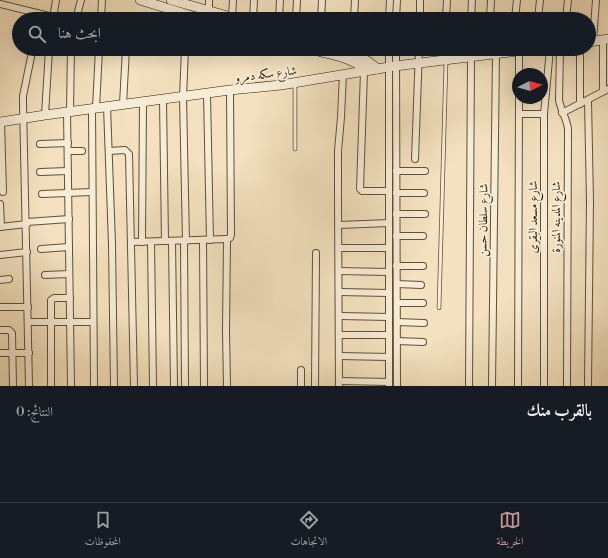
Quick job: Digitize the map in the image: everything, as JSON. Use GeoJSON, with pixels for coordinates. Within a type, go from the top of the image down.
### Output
{"type":"FeatureCollection","features":[{"type":"Feature","properties":{"kind":"main road"},"geometry":{"type":"LineString","coordinates":[[140,0],[173,12]]}},
{"type":"Feature","properties":{"kind":"main road"},"geometry":{"type":"LineString","coordinates":[[171,0],[183,2],[213,12]]}},
{"type":"Feature","properties":{"kind":"main road"},"geometry":{"type":"LineString","coordinates":[[596,40],[606,39]]}},
{"type":"Feature","properties":{"kind":"main road"},"geometry":{"type":"LineString","coordinates":[[353,56],[365,70]]}},
{"type":"Feature","properties":{"kind":"main road"},"geometry":{"type":"LineString","coordinates":[[357,56],[365,59],[378,69]]}},
{"type":"Feature","properties":{"kind":"main road","name":"شارع سكه دمرو"},"geometry":{"type":"LineString","coordinates":[[0,122],[107,106],[295,83],[365,70],[445,60],[461,56]]}},
{"type":"Feature","properties":{"kind":"street"},"geometry":{"type":"LineString","coordinates":[[54,12],[56,0]]}},
{"type":"Feature","properties":{"kind":"street"},"geometry":{"type":"LineString","coordinates":[[78,12],[81,0]]}},
{"type":"Feature","properties":{"kind":"street"},"geometry":{"type":"LineString","coordinates":[[101,12],[102,0]]}},
{"type":"Feature","properties":{"kind":"street"},"geometry":{"type":"LineString","coordinates":[[209,0],[209,11]]}},
{"type":"Feature","properties":{"kind":"street"},"geometry":{"type":"LineString","coordinates":[[233,0],[234,12]]}},
{"type":"Feature","properties":{"kind":"street"},"geometry":{"type":"LineString","coordinates":[[254,0],[254,12]]}},
{"type":"Feature","properties":{"kind":"street"},"geometry":{"type":"LineString","coordinates":[[279,12],[280,0]]}},
{"type":"Feature","properties":{"kind":"street"},"geometry":{"type":"LineString","coordinates":[[296,12],[297,0]]}},
{"type":"Feature","properties":{"kind":"street"},"geometry":{"type":"LineString","coordinates":[[321,12],[322,0]]}},
{"type":"Feature","properties":{"kind":"street"},"geometry":{"type":"LineString","coordinates":[[354,12],[355,0]]}},
{"type":"Feature","properties":{"kind":"street"},"geometry":{"type":"LineString","coordinates":[[389,12],[390,0]]}},
{"type":"Feature","properties":{"kind":"street"},"geometry":{"type":"LineString","coordinates":[[396,12],[397,0]]}},
{"type":"Feature","properties":{"kind":"street"},"geometry":{"type":"LineString","coordinates":[[420,0],[420,12]]}},
{"type":"Feature","properties":{"kind":"street"},"geometry":{"type":"LineString","coordinates":[[446,12],[447,0]]}},
{"type":"Feature","properties":{"kind":"street"},"geometry":{"type":"LineString","coordinates":[[471,12],[472,0]]}},
{"type":"Feature","properties":{"kind":"street"},"geometry":{"type":"LineString","coordinates":[[490,12],[491,0]]}},
{"type":"Feature","properties":{"kind":"street"},"geometry":{"type":"LineString","coordinates":[[516,12],[517,0]]}},
{"type":"Feature","properties":{"kind":"street"},"geometry":{"type":"LineString","coordinates":[[539,12],[540,0]]}},
{"type":"Feature","properties":{"kind":"street"},"geometry":{"type":"LineString","coordinates":[[567,12],[568,0]]}},
{"type":"Feature","properties":{"kind":"street"},"geometry":{"type":"LineString","coordinates":[[595,12],[596,0]]}},
{"type":"Feature","properties":{"kind":"street"},"geometry":{"type":"LineString","coordinates":[[0,4],[30,12]]}},
{"type":"Feature","properties":{"kind":"street"},"geometry":{"type":"LineString","coordinates":[[562,114],[605,90],[606,39]]}},
{"type":"Feature","properties":{"kind":"street"},"geometry":{"type":"LineString","coordinates":[[29,386],[27,223],[23,96],[31,56]]}},
{"type":"Feature","properties":{"kind":"street"},"geometry":{"type":"LineString","coordinates":[[45,115],[49,56]]}},
{"type":"Feature","properties":{"kind":"street"},"geometry":{"type":"LineString","coordinates":[[71,56],[68,112],[68,193],[71,386]]}},
{"type":"Feature","properties":{"kind":"street"},"geometry":{"type":"LineString","coordinates":[[94,386],[92,192],[94,108],[98,56]]}},
{"type":"Feature","properties":{"kind":"street"},"geometry":{"type":"LineString","coordinates":[[123,104],[126,56]]}},
{"type":"Feature","properties":{"kind":"street"},"geometry":{"type":"LineString","coordinates":[[185,56],[183,97],[185,386]]}},
{"type":"Feature","properties":{"kind":"street"},"geometry":{"type":"LineString","coordinates":[[390,56],[392,67],[396,171],[397,386]]}},
{"type":"Feature","properties":{"kind":"street"},"geometry":{"type":"LineString","coordinates":[[343,74],[342,117],[338,151],[340,384],[389,384],[389,191],[392,67],[394,56]]}},
{"type":"Feature","properties":{"kind":"street"},"geometry":{"type":"LineString","coordinates":[[415,159],[418,56]]}},
{"type":"Feature","properties":{"kind":"street"},"geometry":{"type":"LineString","coordinates":[[445,56],[445,60]]}},
{"type":"Feature","properties":{"kind":"street"},"geometry":{"type":"LineString","coordinates":[[469,56],[469,386]]}},
{"type":"Feature","properties":{"kind":"street","name":"شارع سلطان حسن"},"geometry":{"type":"LineString","coordinates":[[490,56],[492,386]]}},
{"type":"Feature","properties":{"kind":"street"},"geometry":{"type":"LineString","coordinates":[[516,56],[518,68]]}},
{"type":"Feature","properties":{"kind":"street","name":"شارع مسعد البقرى"},"geometry":{"type":"LineString","coordinates":[[544,386],[544,114],[549,56]]}},
{"type":"Feature","properties":{"kind":"street","name":"شارع المدينه المنورة"},"geometry":{"type":"LineString","coordinates":[[560,56],[560,100],[562,114],[566,120],[568,129],[567,386]]}},
{"type":"Feature","properties":{"kind":"street"},"geometry":{"type":"LineString","coordinates":[[580,56],[580,104]]}},
{"type":"Feature","properties":{"kind":"street"},"geometry":{"type":"LineString","coordinates":[[365,70],[360,189],[362,191],[389,191]]}},
{"type":"Feature","properties":{"kind":"street"},"geometry":{"type":"LineString","coordinates":[[131,242],[230,238],[230,90]]}},
{"type":"Feature","properties":{"kind":"street"},"geometry":{"type":"LineString","coordinates":[[204,386],[207,94]]}},
{"type":"Feature","properties":{"kind":"street"},"geometry":{"type":"LineString","coordinates":[[163,100],[165,241]]}},
{"type":"Feature","properties":{"kind":"street"},"geometry":{"type":"LineString","coordinates":[[588,100],[590,222],[588,386]]}},
{"type":"Feature","properties":{"kind":"street"},"geometry":{"type":"LineString","coordinates":[[142,242],[143,102]]}},
{"type":"Feature","properties":{"kind":"street"},"geometry":{"type":"LineString","coordinates":[[518,386],[520,104]]}},
{"type":"Feature","properties":{"kind":"street"},"geometry":{"type":"LineString","coordinates":[[107,106],[112,251],[114,386]]}},
{"type":"Feature","properties":{"kind":"street"},"geometry":{"type":"LineString","coordinates":[[520,114],[544,114]]}},
{"type":"Feature","properties":{"kind":"street"},"geometry":{"type":"LineString","coordinates":[[0,122],[3,192]]}},
{"type":"Feature","properties":{"kind":"street"},"geometry":{"type":"LineString","coordinates":[[40,144],[68,143]]}},
{"type":"Feature","properties":{"kind":"street"},"geometry":{"type":"LineString","coordinates":[[109,151],[125,150],[129,154],[134,386]]}},
{"type":"Feature","properties":{"kind":"street"},"geometry":{"type":"LineString","coordinates":[[68,151],[82,152]]}},
{"type":"Feature","properties":{"kind":"street"},"geometry":{"type":"LineString","coordinates":[[40,172],[68,171]]}},
{"type":"Feature","properties":{"kind":"street"},"geometry":{"type":"LineString","coordinates":[[396,171],[426,171]]}},
{"type":"Feature","properties":{"kind":"street"},"geometry":{"type":"LineString","coordinates":[[42,194],[92,192]]}},
{"type":"Feature","properties":{"kind":"street"},"geometry":{"type":"LineString","coordinates":[[396,193],[424,194]]}},
{"type":"Feature","properties":{"kind":"street"},"geometry":{"type":"LineString","coordinates":[[0,204],[1,227],[69,219]]}},
{"type":"Feature","properties":{"kind":"street"},"geometry":{"type":"LineString","coordinates":[[396,214],[425,214]]}},
{"type":"Feature","properties":{"kind":"street"},"geometry":{"type":"LineString","coordinates":[[339,225],[389,223]]}},
{"type":"Feature","properties":{"kind":"street"},"geometry":{"type":"LineString","coordinates":[[396,236],[423,236]]}},
{"type":"Feature","properties":{"kind":"street"},"geometry":{"type":"LineString","coordinates":[[227,239],[227,386]]}},
{"type":"Feature","properties":{"kind":"street"},"geometry":{"type":"LineString","coordinates":[[172,241],[174,386]]}},
{"type":"Feature","properties":{"kind":"street"},"geometry":{"type":"LineString","coordinates":[[151,242],[153,386]]}},
{"type":"Feature","properties":{"kind":"street"},"geometry":{"type":"LineString","coordinates":[[42,248],[69,247]]}},
{"type":"Feature","properties":{"kind":"street"},"geometry":{"type":"LineString","coordinates":[[339,248],[389,248]]}},
{"type":"Feature","properties":{"kind":"street"},"geometry":{"type":"LineString","coordinates":[[0,254],[27,252]]}},
{"type":"Feature","properties":{"kind":"street"},"geometry":{"type":"LineString","coordinates":[[315,386],[316,252]]}},
{"type":"Feature","properties":{"kind":"street"},"geometry":{"type":"LineString","coordinates":[[396,266],[423,266]]}},
{"type":"Feature","properties":{"kind":"street"},"geometry":{"type":"LineString","coordinates":[[339,271],[389,272]]}},
{"type":"Feature","properties":{"kind":"street"},"geometry":{"type":"LineString","coordinates":[[45,275],[69,274]]}},
{"type":"Feature","properties":{"kind":"street"},"geometry":{"type":"LineString","coordinates":[[0,280],[9,279]]}},
{"type":"Feature","properties":{"kind":"street"},"geometry":{"type":"LineString","coordinates":[[396,284],[421,285]]}},
{"type":"Feature","properties":{"kind":"street"},"geometry":{"type":"LineString","coordinates":[[339,292],[389,293]]}},
{"type":"Feature","properties":{"kind":"street"},"geometry":{"type":"LineString","coordinates":[[51,386],[51,300],[54,298],[70,298]]}},
{"type":"Feature","properties":{"kind":"street"},"geometry":{"type":"LineString","coordinates":[[396,303],[423,303]]}},
{"type":"Feature","properties":{"kind":"street"},"geometry":{"type":"LineString","coordinates":[[0,307],[28,307]]}},
{"type":"Feature","properties":{"kind":"street"},"geometry":{"type":"LineString","coordinates":[[340,316],[389,317]]}},
{"type":"Feature","properties":{"kind":"street"},"geometry":{"type":"LineString","coordinates":[[28,322],[93,322]]}},
{"type":"Feature","properties":{"kind":"street"},"geometry":{"type":"LineString","coordinates":[[397,322],[424,323]]}},
{"type":"Feature","properties":{"kind":"street"},"geometry":{"type":"LineString","coordinates":[[0,330],[9,330],[12,333],[13,386]]}},
{"type":"Feature","properties":{"kind":"street"},"geometry":{"type":"LineString","coordinates":[[339,335],[389,335]]}},
{"type":"Feature","properties":{"kind":"street"},"geometry":{"type":"LineString","coordinates":[[397,341],[423,342]]}},
{"type":"Feature","properties":{"kind":"street"},"geometry":{"type":"LineString","coordinates":[[0,353],[29,353]]}},
{"type":"Feature","properties":{"kind":"street"},"geometry":{"type":"LineString","coordinates":[[339,356],[389,357]]}},
{"type":"Feature","properties":{"kind":"street"},"geometry":{"type":"LineString","coordinates":[[301,370],[301,386]]}},
{"type":"Feature","properties":{"kind":"lane"},"geometry":{"type":"LineString","coordinates":[[439,308],[445,60]]}},
{"type":"Feature","properties":{"kind":"lane"},"geometry":{"type":"LineString","coordinates":[[295,83],[295,149]]}}]}
